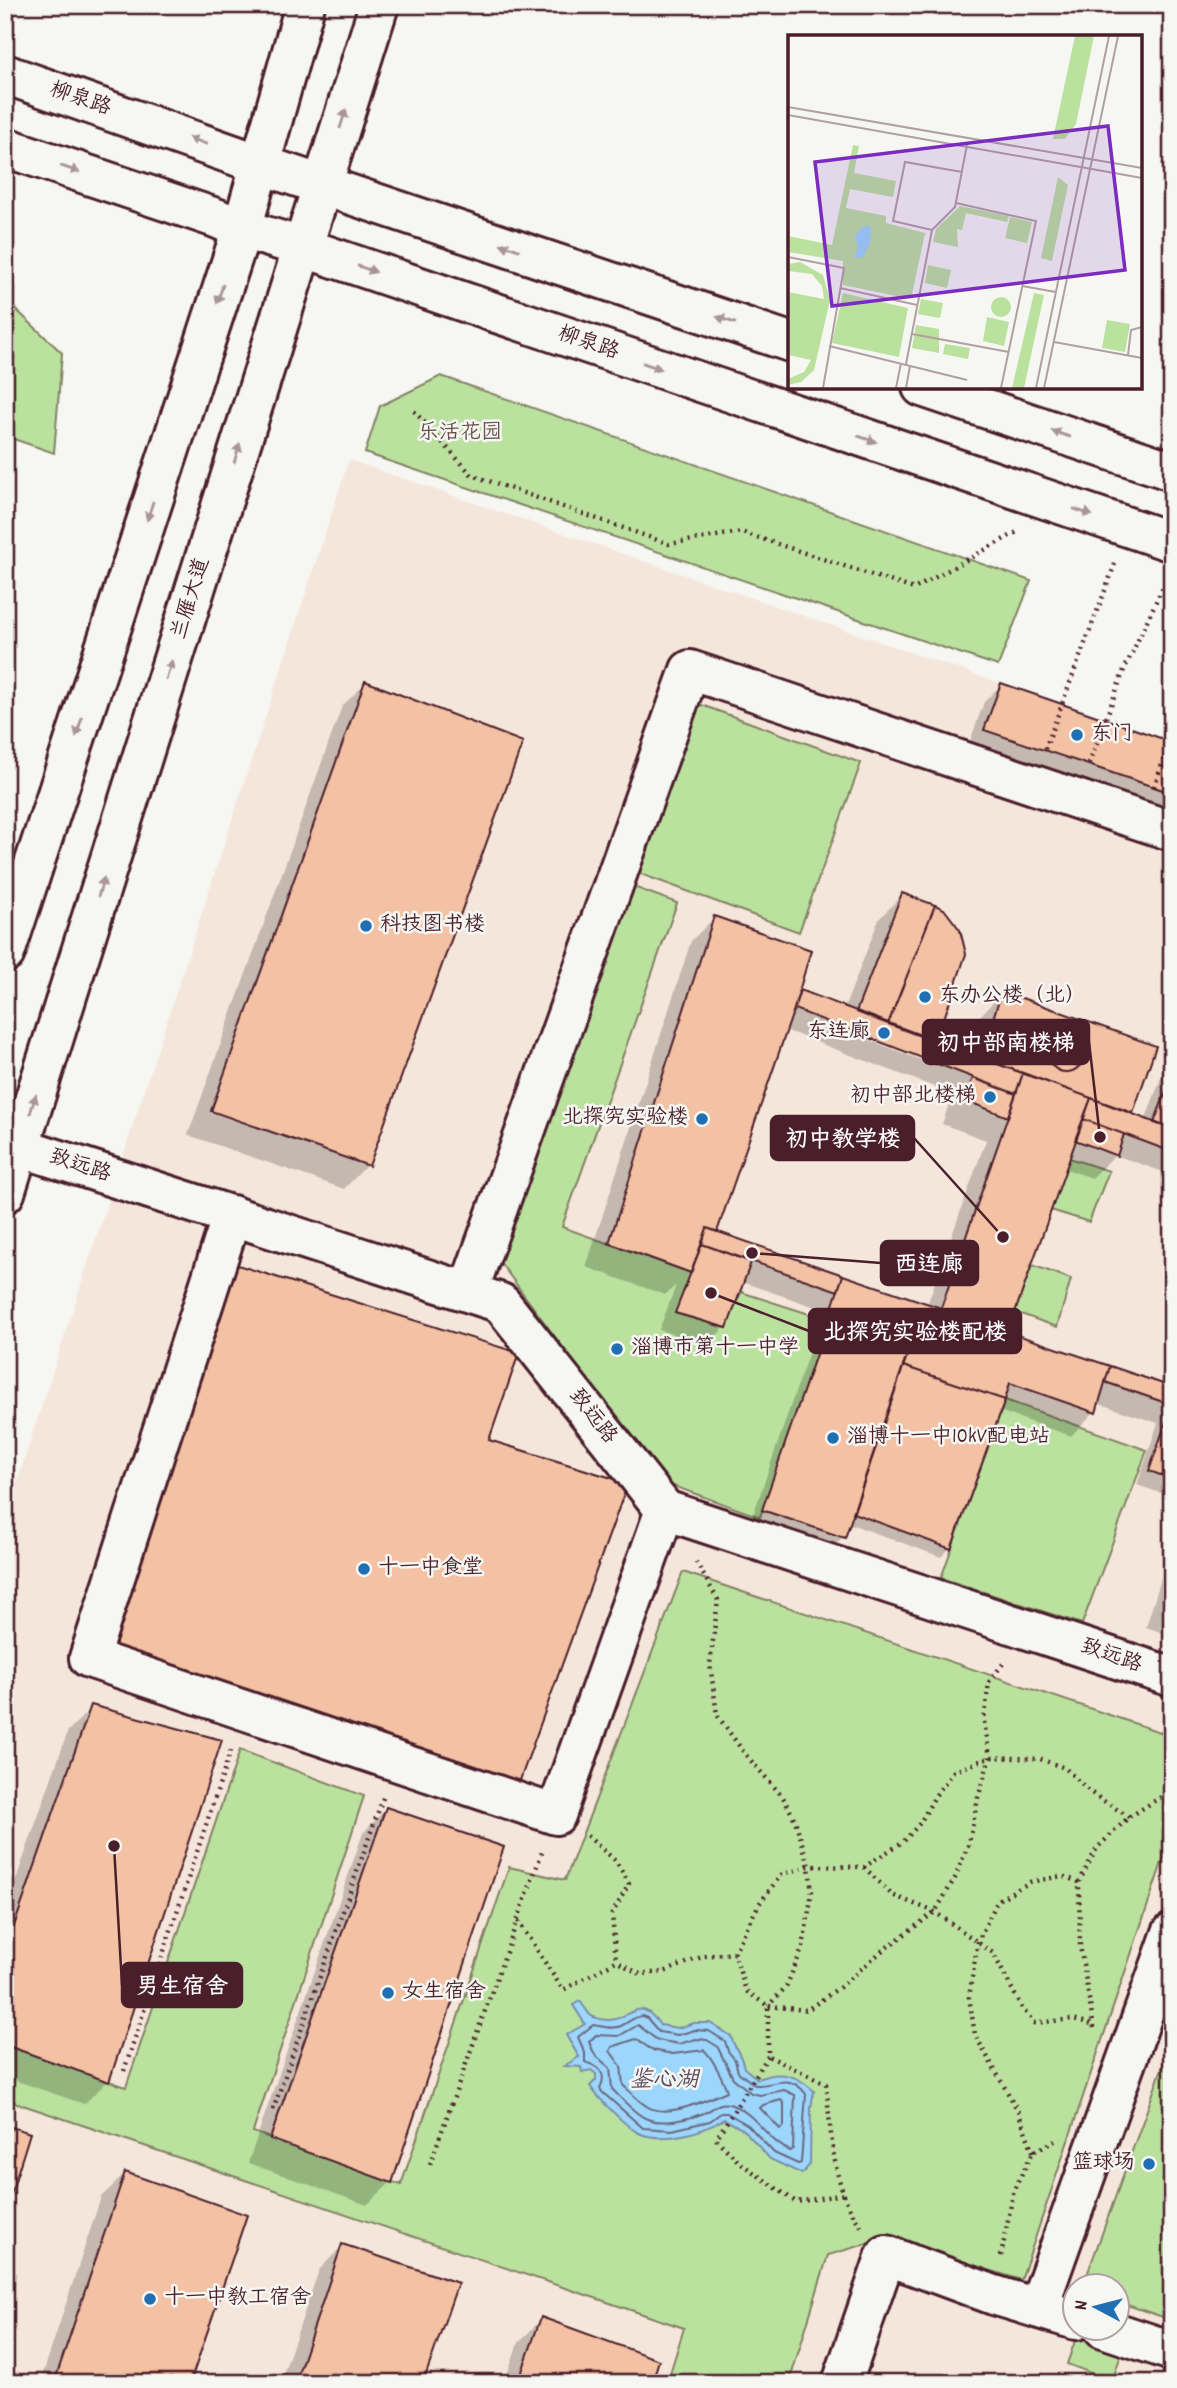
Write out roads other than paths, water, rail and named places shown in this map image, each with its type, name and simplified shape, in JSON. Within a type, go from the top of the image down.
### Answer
[{"type":"main road","points":[[5,953],[242,229],[305,5]]},
{"type":"main road","name":"兰雁大道","points":[[5,1193],[379,5]]},
{"type":"main road","name":"柳泉路","points":[[5,74],[262,164],[788,341]]},
{"type":"main road","name":"柳泉路","points":[[5,147],[1172,542]]},
{"type":"main road","points":[[925,388],[1172,471]]},
{"type":"main road","points":[[468,1292],[690,670],[1157,826]]},
{"type":"main road","name":"致远路","points":[[20,1147],[501,1303],[665,1510],[1172,1677]]},
{"type":"main road","points":[[232,1215],[89,1658],[556,1813],[665,1510]]},
{"type":"main road","points":[[1038,2308],[1172,1933]]},
{"type":"main road","points":[[842,2383],[886,2255],[994,2295],[1062,2316]]},
{"type":"main road","points":[[1132,2338],[1172,2351]]},
{"type":"water","name":"鉴心湖","points":[[580,2001],[590,2015],[601,2019],[611,2020],[645,2010],[660,2025],[678,2028],[694,2023],[710,2023],[731,2036],[744,2068],[758,2079],[781,2075],[795,2078],[808,2086],[814,2091],[811,2107],[810,2164],[802,2174],[770,2159],[744,2130],[724,2119],[695,2132],[673,2137],[651,2136],[636,2131],[614,2113],[590,2086],[596,2080],[596,2074],[591,2070],[582,2072],[581,2067],[564,2066],[579,2057],[566,2035],[585,2024],[573,2005]]},
{"type":"place","name":"东门","points":[[1077,735]]},
{"type":"place","name":"科技图书楼","points":[[366,926]]},
{"type":"place","name":"东办公楼（北）","points":[[925,997]]},
{"type":"place","name":"东连廊","points":[[884,1033]]},
{"type":"place","name":"初中部北楼梯","points":[[990,1097]]},
{"type":"place","name":"北探究实验楼","points":[[702,1119]]},
{"type":"place","name":"初中部南楼梯","points":[[1100,1137]]},
{"type":"place","name":"初中教学楼","points":[[1003,1237]]},
{"type":"place","name":"西连廊","points":[[752,1253]]},
{"type":"place","name":"北探究实验楼配楼","points":[[711,1293]]},
{"type":"place","name":"淄博市第十一中学","points":[[617,1349]]},
{"type":"place","name":"淄博十一中10kV配电站","points":[[833,1438]]},
{"type":"place","name":"十一中食堂","points":[[364,1569]]},
{"type":"place","name":"男生宿舍","points":[[114,1846]]},
{"type":"place","name":"女生宿舍","points":[[388,1993]]},
{"type":"place","name":"篮球场","points":[[1149,2164]]},
{"type":"place","name":"十一中教工宿舍","points":[[150,2299]]},
{"type":"park label","name":"乐活花园","points":[[460,434]]}]
